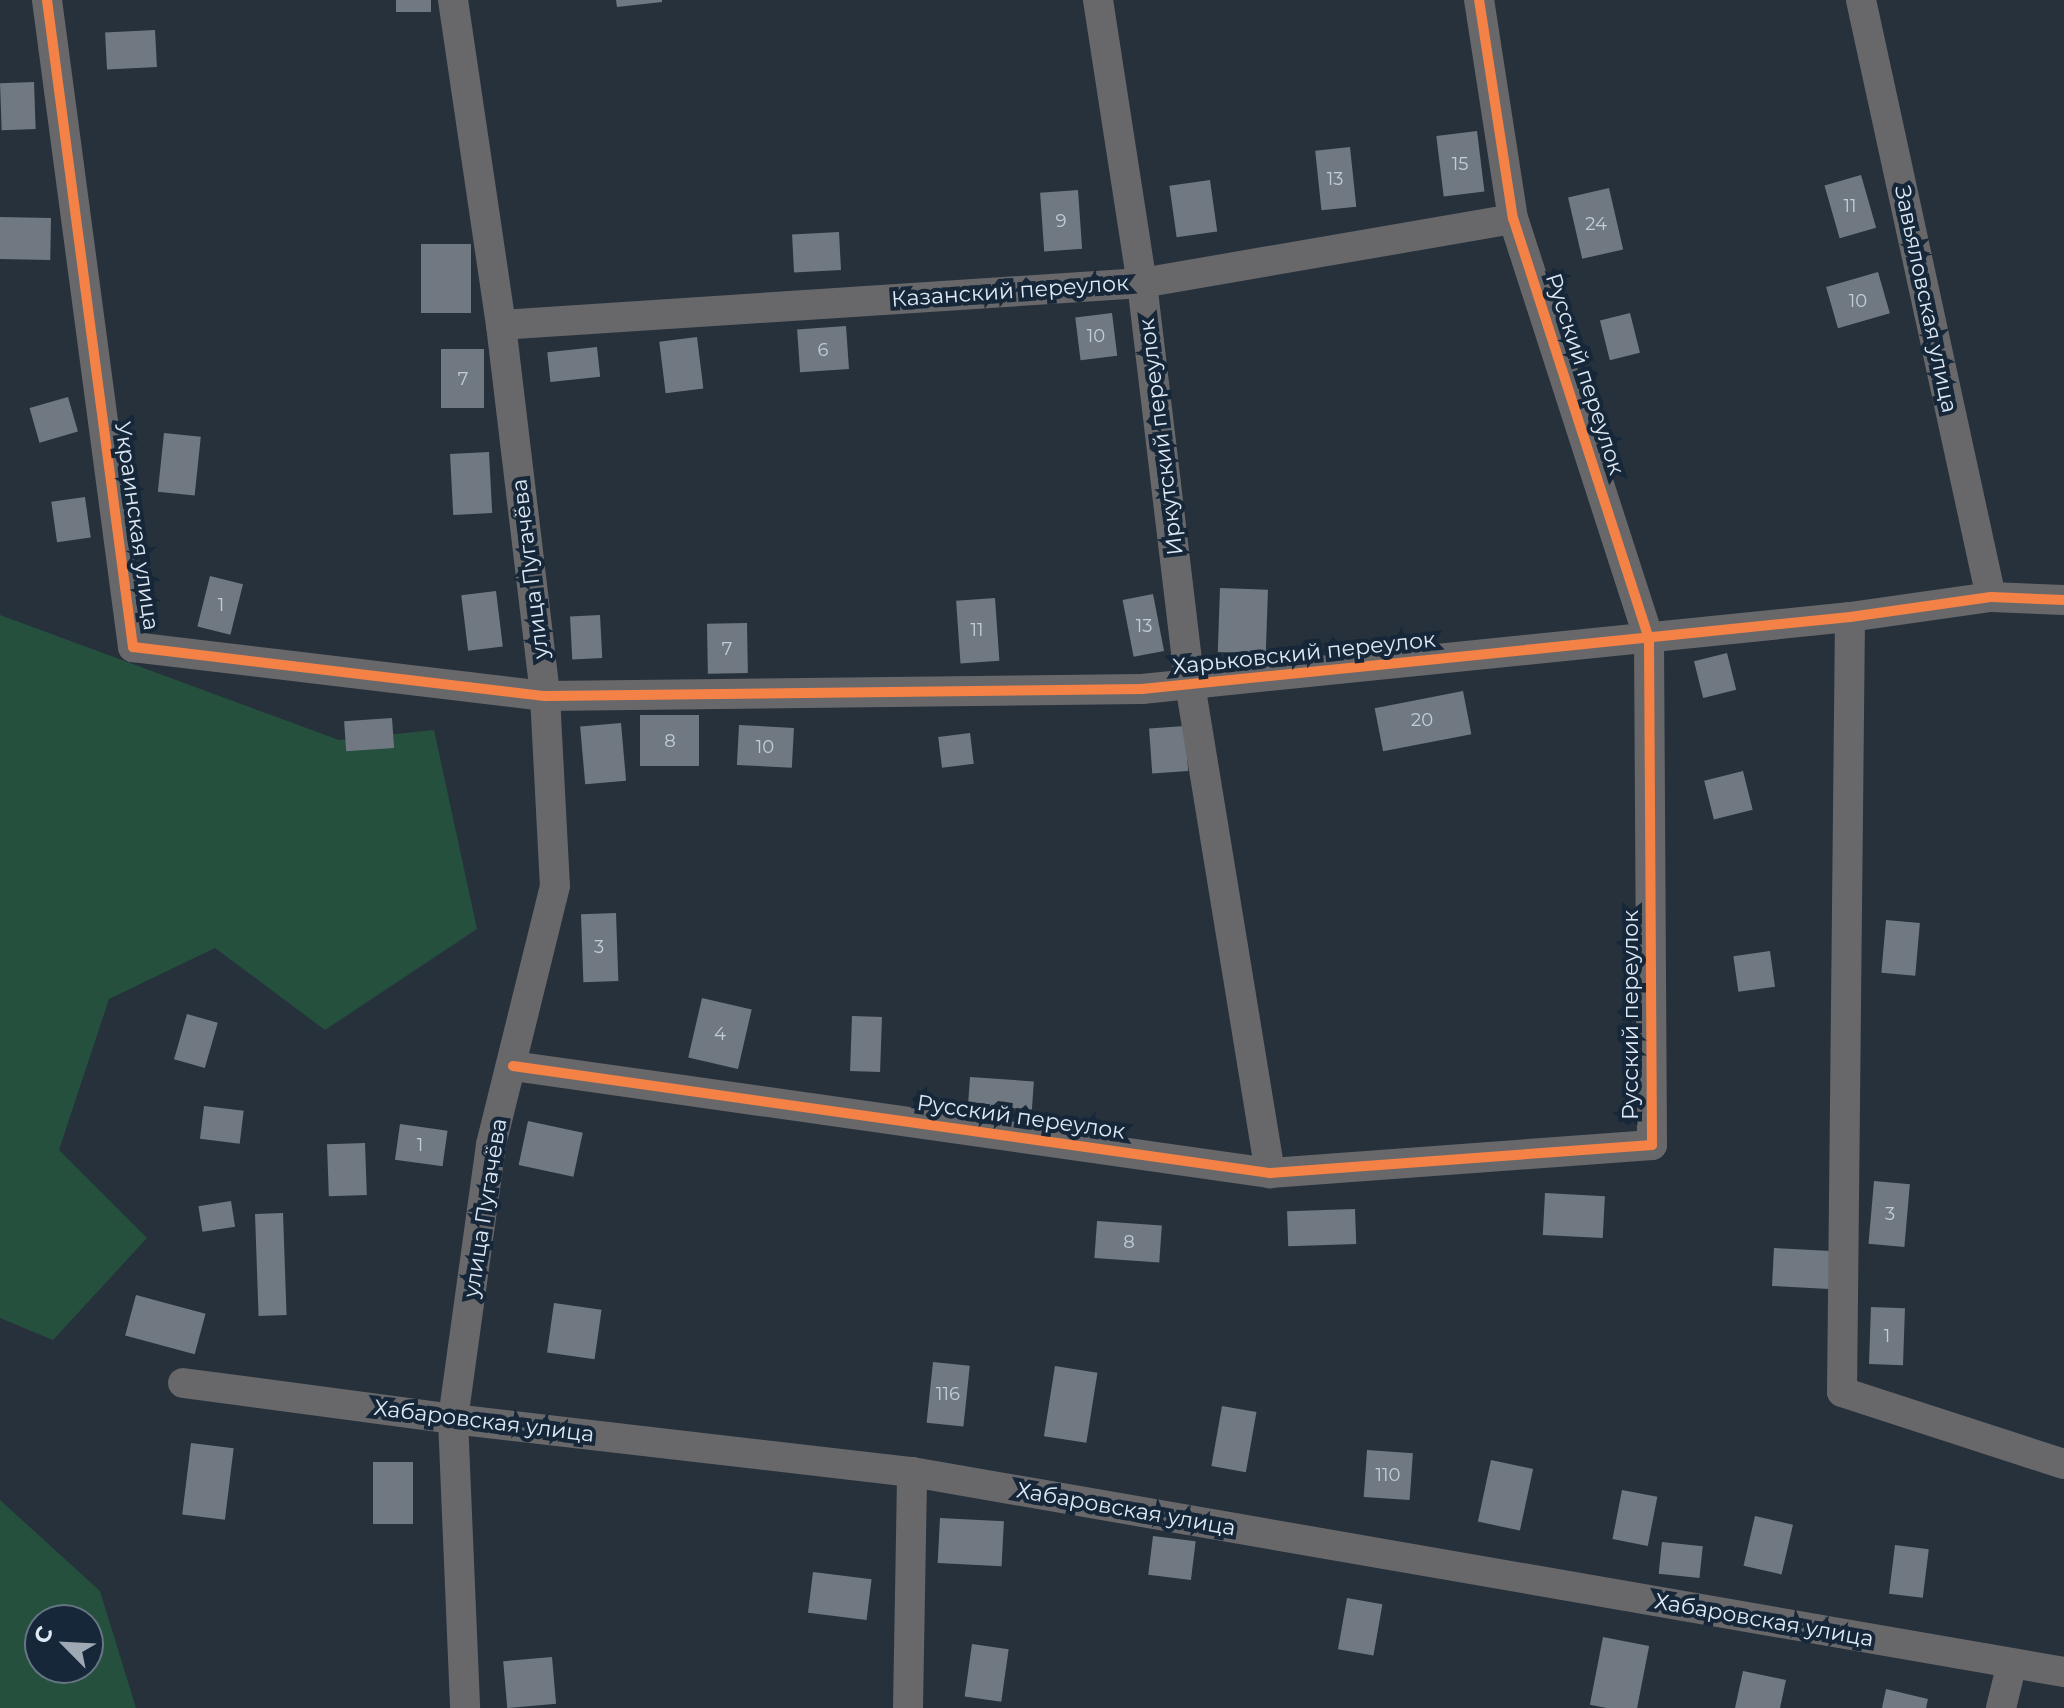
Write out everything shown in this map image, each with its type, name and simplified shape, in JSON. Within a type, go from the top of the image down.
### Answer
[{"type":"street","name":"Украинская улица","points":[[47,0],[133,647],[545,696]]},
{"type":"street","name":"улица Пугачёва","points":[[453,0],[501,325],[545,696],[555,886],[513,1066],[491,1145],[453,1419],[465,1708]]},
{"type":"street","name":"Иркутский переулок","points":[[1098,0],[1142,283],[1190,684],[1270,1173]]},
{"type":"street","name":"Русский переулок","points":[[513,1066],[1270,1173],[1652,1145],[1649,639],[1513,219],[1479,0]]},
{"type":"street","name":"Завьяловская улица","points":[[1869,2],[1991,597]]},
{"type":"street","name":"Казанский переулок","points":[[501,325],[1142,283],[1513,219]]},
{"type":"street","name":"Харьковский переулок","points":[[545,696],[1142,689],[1649,639],[1850,617],[1991,597],[2064,600]]},
{"type":"street","points":[[1850,617],[1842,1392],[2064,1464]]},
{"type":"street","name":"Хабаровская улица","points":[[183,1383],[453,1419],[912,1472],[2064,1672]]},
{"type":"street","points":[[908,1708],[912,1472]]},
{"type":"street","points":[[2001,1708],[2012,1663]]},
{"type":"green space","points":[[0,615],[339,740],[434,730],[477,929],[325,1030],[215,948],[109,999],[59,1150],[147,1238],[53,1340],[0,1318]]},
{"type":"green space","points":[[0,1500],[100,1591],[104,1604],[136,1708],[0,1708]]},
{"type":"building","points":[[396,0],[431,0],[431,12],[396,12]]},
{"type":"building","points":[[616,0],[662,0],[662,2],[617,7]]},
{"type":"building","points":[[155,30],[157,67],[107,70],[105,33]]},
{"type":"building","points":[[34,82],[36,129],[2,130],[0,83]]},
{"type":"building","points":[[1477,131],[1484,192],[1444,197],[1436,136]]},
{"type":"building","points":[[1350,147],[1356,207],[1321,210],[1315,151]]},
{"type":"building","points":[[1861,175],[1876,228],[1840,238],[1824,185]]},
{"type":"building","points":[[1210,180],[1217,231],[1177,237],[1169,186]]},
{"type":"building","points":[[1609,188],[1623,249],[1582,259],[1568,197]]},
{"type":"building","points":[[1078,190],[1082,249],[1044,252],[1040,193]]},
{"type":"building","points":[[0,217],[51,218],[50,260],[0,259]]},
{"type":"building","points":[[839,232],[841,270],[794,272],[792,234]]},
{"type":"building","points":[[421,244],[471,244],[471,313],[421,313]]},
{"type":"building","points":[[1878,272],[1890,313],[1838,328],[1826,287]]},
{"type":"building","points":[[1112,313],[1117,356],[1081,360],[1075,318]]},
{"type":"building","points":[[1630,313],[1640,353],[1610,360],[1600,320]]},
{"type":"building","points":[[846,326],[849,369],[800,372],[797,329]]},
{"type":"building","points":[[697,337],[703,389],[666,393],[659,342]]},
{"type":"building","points":[[597,347],[600,377],[550,382],[547,352]]},
{"type":"building","points":[[441,349],[484,349],[484,408],[441,408]]},
{"type":"building","points":[[68,397],[78,432],[39,443],[30,408]]},
{"type":"building","points":[[164,433],[201,437],[195,496],[158,492]]},
{"type":"building","points":[[489,452],[492,513],[453,515],[450,454]]},
{"type":"building","points":[[85,497],[91,538],[57,542],[51,502]]},
{"type":"building","points":[[210,576],[243,584],[230,635],[197,626]]},
{"type":"building","points":[[1220,588],[1268,590],[1266,654],[1218,652]]},
{"type":"building","points":[[496,591],[503,647],[468,651],[461,595]]},
{"type":"building","points":[[1153,594],[1164,651],[1134,657],[1123,600]]},
{"type":"building","points":[[995,598],[999,661],[960,664],[956,601]]},
{"type":"building","points":[[600,615],[602,658],[572,660],[570,617]]},
{"type":"building","points":[[747,623],[748,673],[708,674],[707,624]]},
{"type":"building","points":[[1727,653],[1736,690],[1703,698],[1694,661]]},
{"type":"building","points":[[1463,691],[1471,734],[1383,751],[1375,708]]},
{"type":"building","points":[[640,715],[699,715],[699,766],[640,766]]},
{"type":"building","points":[[392,718],[394,748],[346,751],[344,721]]},
{"type":"building","points":[[621,723],[626,781],[585,784],[580,727]]},
{"type":"building","points":[[739,725],[794,728],[792,768],[737,765]]},
{"type":"building","points":[[1185,726],[1188,771],[1152,773],[1149,729]]},
{"type":"building","points":[[970,733],[974,764],[942,768],[938,737]]},
{"type":"building","points":[[1743,771],[1753,810],[1714,819],[1704,781]]},
{"type":"building","points":[[616,913],[618,981],[583,982],[581,914]]},
{"type":"building","points":[[1886,920],[1920,923],[1915,976],[1881,973]]},
{"type":"building","points":[[1770,951],[1775,987],[1738,992],[1733,956]]},
{"type":"building","points":[[702,998],[752,1009],[738,1069],[688,1057]]},
{"type":"building","points":[[187,1014],[218,1023],[205,1068],[174,1059]]},
{"type":"building","points":[[852,1016],[882,1017],[880,1072],[850,1071]]},
{"type":"building","points":[[970,1077],[1034,1081],[1032,1109],[968,1105]]},
{"type":"building","points":[[204,1106],[244,1111],[240,1144],[200,1139]]},
{"type":"building","points":[[528,1121],[583,1133],[573,1177],[519,1165]]},
{"type":"building","points":[[400,1124],[448,1131],[443,1166],[395,1160]]},
{"type":"building","points":[[365,1143],[367,1195],[329,1196],[327,1144]]},
{"type":"building","points":[[1874,1181],[1910,1184],[1904,1247],[1869,1244]]},
{"type":"building","points":[[1545,1193],[1605,1196],[1603,1238],[1543,1235]]},
{"type":"building","points":[[231,1201],[235,1227],[202,1232],[198,1206]]},
{"type":"building","points":[[1355,1209],[1356,1244],[1288,1246],[1287,1211]]},
{"type":"building","points":[[283,1213],[287,1315],[259,1316],[255,1214]]},
{"type":"building","points":[[1097,1221],[1162,1226],[1159,1262],[1094,1258]]},
{"type":"building","points":[[1774,1248],[1831,1251],[1829,1289],[1772,1286]]},
{"type":"building","points":[[136,1295],[206,1314],[195,1354],[125,1336]]},
{"type":"building","points":[[554,1303],[602,1310],[595,1359],[547,1353]]},
{"type":"building","points":[[1871,1307],[1905,1308],[1903,1365],[1869,1364]]},
{"type":"building","points":[[933,1362],[970,1366],[963,1427],[927,1423]]},
{"type":"building","points":[[1055,1366],[1097,1373],[1086,1443],[1044,1436]]},
{"type":"building","points":[[1222,1406],[1256,1412],[1246,1472],[1211,1466]]},
{"type":"building","points":[[191,1443],[234,1448],[225,1520],[182,1514]]},
{"type":"building","points":[[1367,1450],[1413,1453],[1410,1500],[1364,1497]]},
{"type":"building","points":[[1491,1460],[1533,1469],[1520,1531],[1478,1522]]},
{"type":"building","points":[[373,1462],[413,1462],[413,1524],[373,1524]]},
{"type":"building","points":[[1622,1490],[1657,1497],[1648,1546],[1612,1539]]},
{"type":"building","points":[[1755,1516],[1793,1525],[1782,1574],[1744,1566]]},
{"type":"building","points":[[940,1518],[1004,1521],[1002,1566],[938,1563]]},
{"type":"building","points":[[1153,1536],[1196,1541],[1191,1580],[1148,1575]]},
{"type":"building","points":[[1662,1542],[1703,1546],[1699,1578],[1659,1574]]},
{"type":"building","points":[[1895,1545],[1929,1549],[1923,1598],[1889,1594]]},
{"type":"building","points":[[813,1572],[872,1579],[867,1620],[808,1613]]},
{"type":"building","points":[[1347,1598],[1382,1604],[1373,1655],[1338,1649]]},
{"type":"building","points":[[1603,1637],[1649,1646],[1637,1708],[1590,1705]]},
{"type":"building","points":[[972,1644],[1009,1649],[1001,1702],[965,1696]]},
{"type":"building","points":[[552,1657],[556,1704],[507,1708],[503,1661]]},
{"type":"building","points":[[1743,1671],[1786,1680],[1780,1708],[1735,1708]]},
{"type":"building","points":[[1886,1689],[1928,1699],[1926,1708],[1882,1708]]},
{"type":"cycle path","points":[[47,0],[133,647],[545,696],[1142,689],[1850,617],[1991,597],[2064,600]]},
{"type":"cycle path","points":[[513,1066],[1270,1173],[1652,1145],[1649,639],[1513,219],[1479,0]]}]
